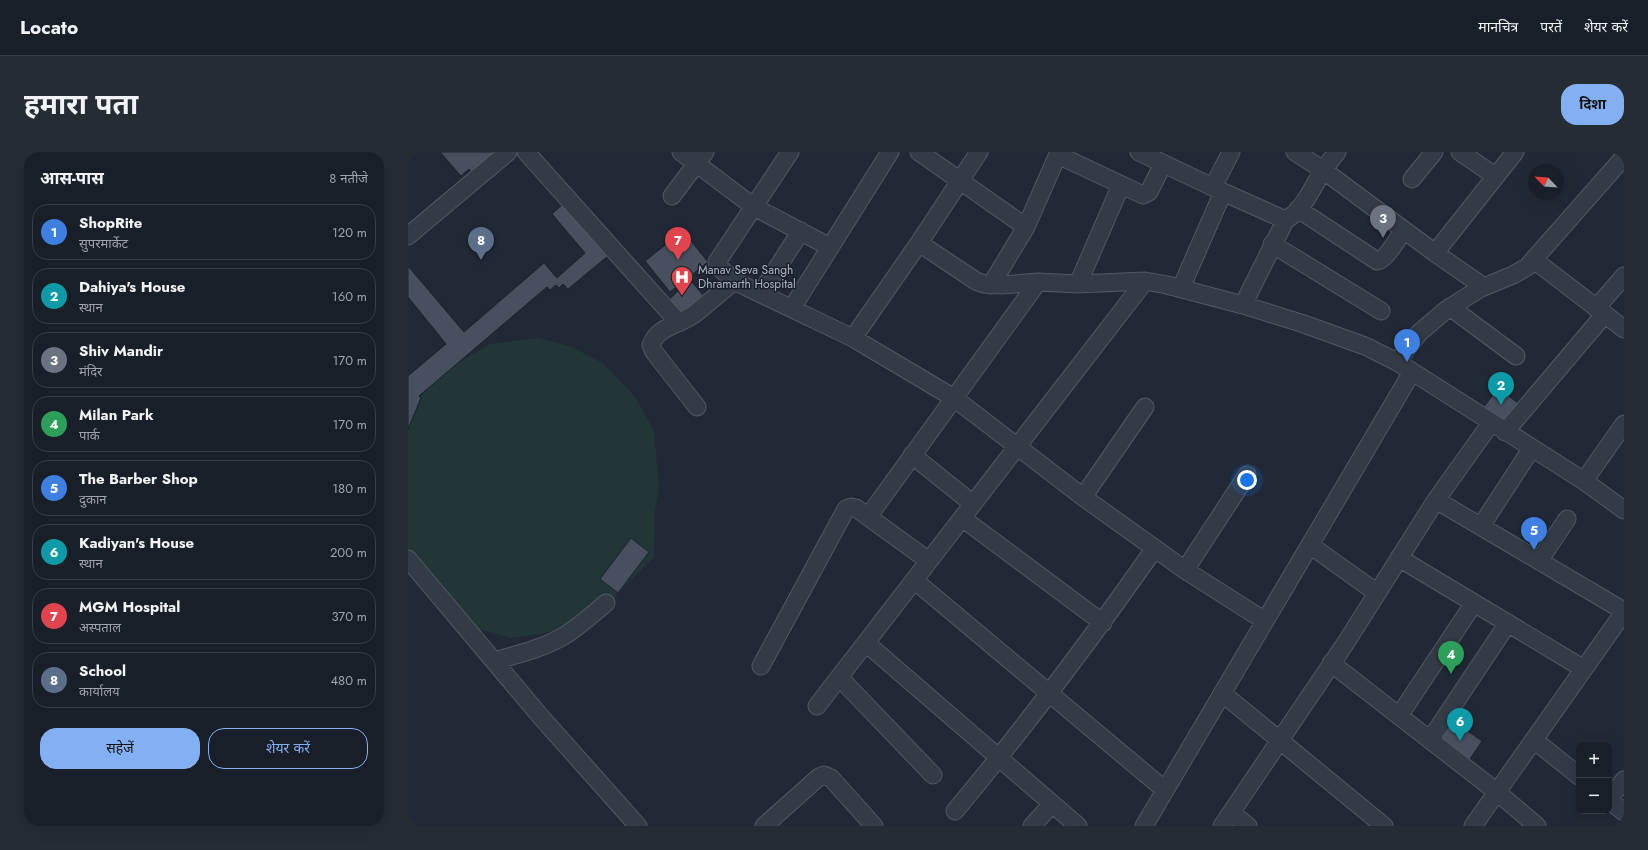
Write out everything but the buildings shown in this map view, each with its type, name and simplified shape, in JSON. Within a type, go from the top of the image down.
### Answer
[{"type":"street","points":[[408,236],[508,152]]},
{"type":"street","points":[[526,152],[679,323]]},
{"type":"street","points":[[681,152],[701,158],[754,207],[830,247]]},
{"type":"street","points":[[790,152],[717,262],[719,267],[734,281],[853,338],[954,398],[1083,497],[1185,570],[1265,621]]},
{"type":"street","points":[[792,308],[890,152]]},
{"type":"street","points":[[919,152],[1026,227]]},
{"type":"street","points":[[853,338],[919,244],[979,152]]},
{"type":"street","points":[[1139,152],[1284,220]]},
{"type":"street","points":[[1181,288],[1231,152]]},
{"type":"street","points":[[1295,152],[1323,170],[1435,253],[1484,287]]},
{"type":"street","points":[[1243,305],[1272,244],[1283,225],[1284,220],[1292,216],[1309,196],[1323,170],[1337,152]]},
{"type":"street","points":[[1412,180],[1434,152]]},
{"type":"street","points":[[1460,152],[1495,176]]},
{"type":"street","points":[[1435,253],[1515,152]]},
{"type":"street","points":[[991,285],[1026,227],[1059,153],[1120,185],[1139,194],[1146,195],[1163,164]]},
{"type":"street","points":[[1397,362],[1419,333],[1450,307],[1484,287],[1513,275],[1534,260],[1624,157]]},
{"type":"street","points":[[672,196],[701,158]]},
{"type":"street","points":[[1078,284],[1120,185]]},
{"type":"street","points":[[1298,209],[1377,261],[1385,257],[1404,230]]},
{"type":"street","points":[[761,293],[801,232]]},
{"type":"street","points":[[919,244],[976,281],[991,285],[1038,282],[1078,284],[1145,282],[1181,288],[1243,305],[1365,346],[1397,362],[1584,481],[1624,510]]},
{"type":"street","points":[[1272,244],[1382,311]]},
{"type":"street","points":[[1534,260],[1624,329]]},
{"type":"street","points":[[1248,826],[1227,820],[1332,663],[1436,500],[1498,427],[1600,312],[1624,276]]},
{"type":"street","points":[[698,407],[652,348],[651,344],[655,336],[666,327],[679,323],[694,314],[734,281]]},
{"type":"street","points":[[868,517],[1038,282]]},
{"type":"street","points":[[817,706],[1145,282]]},
{"type":"street","points":[[1450,307],[1516,356]]},
{"type":"street","points":[[1144,826],[1412,372]]},
{"type":"street","points":[[1083,497],[1145,407]]},
{"type":"street","points":[[1584,481],[1621,434]]},
{"type":"street","points":[[1481,526],[1532,448]]},
{"type":"street","points":[[912,455],[973,504]]},
{"type":"street","points":[[1185,570],[1247,475]]},
{"type":"street","points":[[1436,500],[1539,561],[1623,616],[1473,826]]},
{"type":"street","points":[[761,666],[846,509],[852,507],[856,508],[929,561]]},
{"type":"street","points":[[962,518],[1103,623]]},
{"type":"street","points":[[1539,561],[1568,519]]},
{"type":"street","points":[[1310,545],[1377,593]]},
{"type":"street","points":[[955,811],[999,759],[1103,623],[1155,548]]},
{"type":"street","points":[[1399,558],[1584,669]]},
{"type":"street","points":[[408,560],[542,717],[638,826]]},
{"type":"street","points":[[914,580],[1165,790]]},
{"type":"street","points":[[494,661],[535,650],[551,642],[581,624],[606,602]]},
{"type":"street","points":[[1399,716],[1474,603]]},
{"type":"street","points":[[1430,740],[1508,623]]},
{"type":"street","points":[[866,643],[1078,826]]},
{"type":"street","points":[[1332,663],[1497,792],[1537,826]]},
{"type":"street","points":[[839,677],[933,775]]},
{"type":"street","points":[[1222,693],[1384,826]]},
{"type":"street","points":[[1534,740],[1576,774]]},
{"type":"street","points":[[764,826],[819,777],[824,775],[832,778],[874,826]]},
{"type":"street","points":[[1612,795],[1624,780]]},
{"type":"street","points":[[1612,802],[1624,812]]},
{"type":"street","points":[[1032,826],[1052,804]]},
{"type":"shaded area","points":[[538,338],[570,346],[604,364],[636,398],[654,431],[659,488],[655,511],[654,557],[618,593],[612,605],[568,627],[540,634],[511,638],[475,628],[408,549],[408,423],[418,399],[444,371],[490,344]]},
{"type":"place","name":"Shiv Mandir","points":[[1383,238]]},
{"type":"place","name":"School","points":[[481,260]]},
{"type":"place","name":"MGM Hospital","points":[[678,260]]},
{"type":"place","name":"Manav Seva Sangh Dhramarth Hospital","points":[[682,296]]},
{"type":"place","name":"ShopRite","points":[[1407,362]]},
{"type":"place","name":"Dahiya's House","points":[[1501,405]]},
{"type":"place","name":"The Barber Shop","points":[[1534,550]]},
{"type":"place","name":"Milan Park","points":[[1451,674]]},
{"type":"place","name":"Kadiyan's House","points":[[1460,741]]}]
